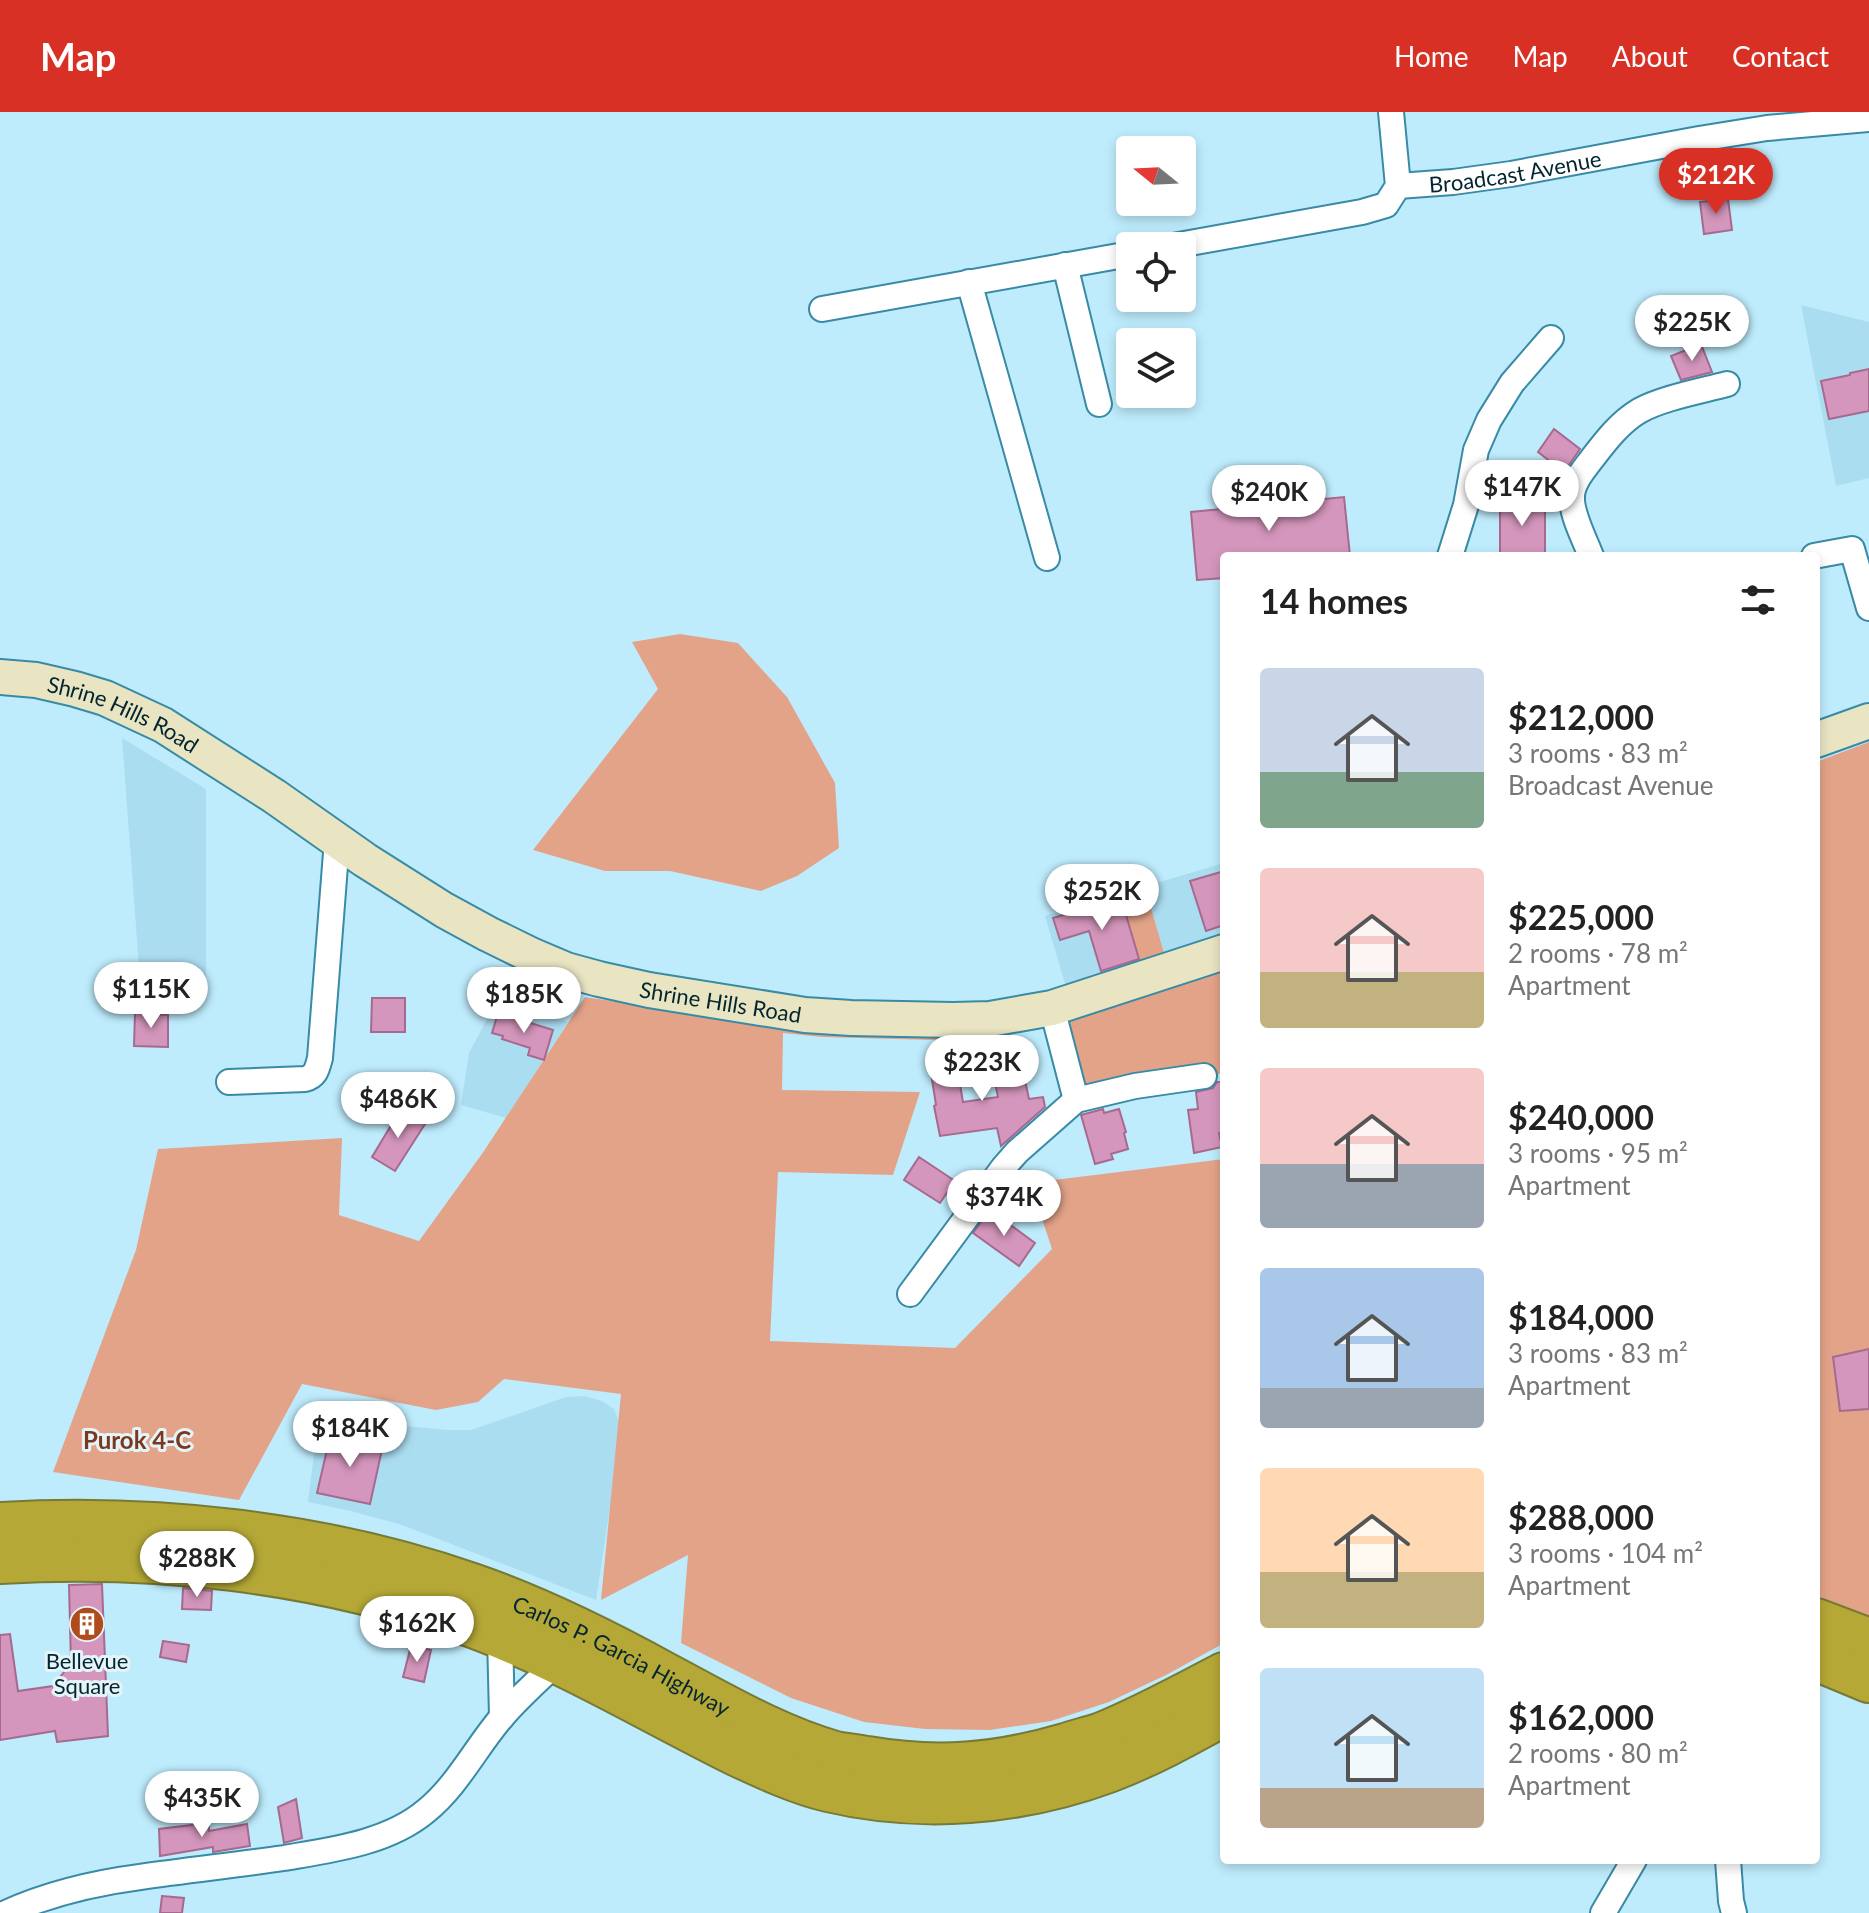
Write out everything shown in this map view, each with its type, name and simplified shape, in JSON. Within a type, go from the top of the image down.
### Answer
[{"type":"highway","name":"Carlos P. Garcia Highway","points":[[0,1525],[136,1524],[230,1531],[413,1567],[472,1586],[507,1619],[565,1644],[740,1755],[827,1789],[911,1801],[951,1802],[1001,1797],[1107,1770],[1220,1715]]},
{"type":"highway","name":"Carlos P. Garcia Highway","points":[[0,1561],[126,1558],[224,1567],[349,1589],[459,1620],[507,1619]]},
{"type":"highway","points":[[1820,1623],[1869,1641]]},
{"type":"highway","name":"Carlos P. Garcia Highway","points":[[565,1644],[603,1642],[755,1722],[836,1754],[916,1765],[953,1766],[999,1761],[1100,1736],[1163,1708],[1220,1677]]},
{"type":"highway","points":[[1820,1660],[1869,1680]]},
{"type":"street","points":[[1196,242],[1386,205],[1398,186],[1391,112]]},
{"type":"street","name":"Broadcast Avenue","points":[[1398,186],[1511,174],[1767,128],[1869,119]]},
{"type":"street","points":[[822,309],[1116,256]]},
{"type":"street","points":[[1065,265],[1099,404]]},
{"type":"street","points":[[969,282],[1047,558]]},
{"type":"street","points":[[1451,552],[1466,505],[1476,450],[1489,420],[1512,383],[1551,338]]},
{"type":"street","points":[[1590,552],[1571,497],[1580,475],[1607,439],[1639,411],[1727,384]]},
{"type":"street","points":[[1820,555],[1852,549],[1869,608]]},
{"type":"street","name":"Shrine Hills Road","points":[[0,677],[36,680],[75,689],[136,711],[193,743],[444,910],[566,970],[599,979],[805,1015],[990,1019],[1052,1008],[1220,953]]},
{"type":"street","points":[[1820,739],[1869,721]]},
{"type":"street","points":[[229,1082],[305,1079],[312,1077],[317,1070],[337,840]]},
{"type":"street","points":[[1052,1008],[1076,1100]]},
{"type":"street","points":[[910,1294],[1003,1168],[1076,1100],[1135,1086],[1204,1076]]},
{"type":"street","points":[[502,1717],[507,1619]]},
{"type":"street","points":[[6,1913],[92,1885],[308,1854],[349,1846],[404,1825],[427,1811],[453,1782],[502,1717],[565,1644]]},
{"type":"street","points":[[1603,1913],[1632,1864]]},
{"type":"street","points":[[1728,1864],[1734,1913]]},
{"type":"shaded area","points":[[1801,305],[1869,322],[1869,478],[1836,486]]},
{"type":"shaded area","points":[[680,634],[738,643],[787,697],[835,783],[839,848],[797,876],[761,891],[670,871],[605,871],[533,850],[658,689],[632,642]]},
{"type":"shaded area","points":[[122,738],[206,789],[206,990],[140,981]]},
{"type":"shaded area","points":[[1869,742],[1869,1649],[1820,1630],[1820,760]]},
{"type":"shaded area","points":[[1220,864],[1220,940],[1068,994],[1045,916]]},
{"type":"shaded area","points":[[1146,891],[1166,960],[1142,968],[1121,898]]},
{"type":"shaded area","points":[[1220,965],[1220,1074],[1076,1100],[1055,1023],[992,1036],[933,1040],[783,1033],[782,1090],[920,1092],[893,1175],[778,1172],[770,1341],[955,1348],[1052,1249],[1030,1183],[1220,1159],[1220,1645],[1168,1674],[1109,1702],[1051,1721],[990,1730],[925,1729],[864,1722],[791,1698],[681,1643],[688,1555],[601,1600],[621,1394],[504,1379],[478,1402],[436,1410],[302,1384],[239,1500],[53,1472],[136,1250],[158,1149],[342,1138],[339,1215],[419,1241],[484,1151],[585,997],[804,1030],[931,1035]]},
{"type":"shaded area","points":[[498,998],[568,1022],[506,1118],[461,1105],[469,1053]]},
{"type":"shaded area","points":[[584,1396],[602,1401],[614,1409],[622,1429],[596,1600],[402,1525],[308,1502],[318,1422],[346,1420],[471,1430],[566,1397]]},
{"type":"building","points":[[1728,199],[1732,230],[1704,234],[1700,202]]},
{"type":"building","points":[[1701,344],[1712,372],[1681,380],[1671,356]]},
{"type":"building","points":[[1869,369],[1869,411],[1829,419],[1821,381]]},
{"type":"building","points":[[1554,429],[1580,449],[1564,472],[1538,452]]},
{"type":"building","points":[[1344,497],[1350,552],[1220,552],[1220,578],[1197,580],[1191,512]]},
{"type":"building","points":[[1500,501],[1545,501],[1545,552],[1500,552]]},
{"type":"building","points":[[1220,872],[1220,926],[1206,931],[1190,881]]},
{"type":"building","points":[[1121,898],[1139,959],[1101,971],[1089,931],[1060,940],[1053,918]]},
{"type":"building","points":[[122,973],[137,978],[126,1008],[111,1003]]},
{"type":"building","points":[[372,998],[405,998],[405,1032],[371,1032]]},
{"type":"building","points":[[135,1013],[168,1015],[168,1047],[134,1046]]},
{"type":"building","points":[[498,1013],[553,1030],[544,1060],[528,1055],[530,1048],[492,1033]]},
{"type":"building","points":[[955,1056],[963,1102],[998,1097],[993,1073],[1022,1066],[1029,1099],[1043,1097],[1045,1107],[1001,1146],[997,1128],[940,1136],[929,1060]]},
{"type":"building","points":[[1220,1082],[1220,1147],[1194,1153],[1188,1110],[1198,1109],[1196,1092],[1213,1088]]},
{"type":"building","points":[[401,1109],[425,1124],[395,1171],[372,1157]]},
{"type":"building","points":[[1103,1109],[1104,1113],[1119,1109],[1128,1149],[1111,1154],[1113,1159],[1095,1164],[1081,1115]]},
{"type":"building","points":[[919,1157],[955,1181],[940,1203],[904,1180]]},
{"type":"building","points":[[990,1210],[1035,1243],[1019,1266],[973,1233]]},
{"type":"building","points":[[1869,1349],[1869,1409],[1840,1411],[1833,1357]]},
{"type":"building","points":[[340,1435],[383,1445],[370,1504],[317,1493],[329,1441],[338,1443]]},
{"type":"building","name":"Bellevue Square","points":[[102,1584],[108,1736],[57,1742],[55,1731],[0,1740],[0,1635],[10,1634],[18,1691],[53,1686],[71,1663],[69,1585]]},
{"type":"building","points":[[183,1588],[212,1591],[211,1610],[182,1609]]},
{"type":"building","points":[[163,1641],[189,1645],[186,1662],[160,1657]]},
{"type":"building","points":[[411,1646],[431,1650],[424,1682],[403,1677]]},
{"type":"building","points":[[296,1799],[302,1838],[284,1843],[278,1807]]},
{"type":"building","points":[[209,1823],[209,1831],[247,1824],[250,1846],[213,1852],[213,1847],[160,1856],[159,1829]]},
{"type":"building","points":[[162,1896],[184,1898],[182,1913],[160,1913]]},
{"type":"place","name":"Bellevue Square","points":[[87,1624]]},
{"type":"district","name":"Purok 4-C","points":[[137,1439]]}]
